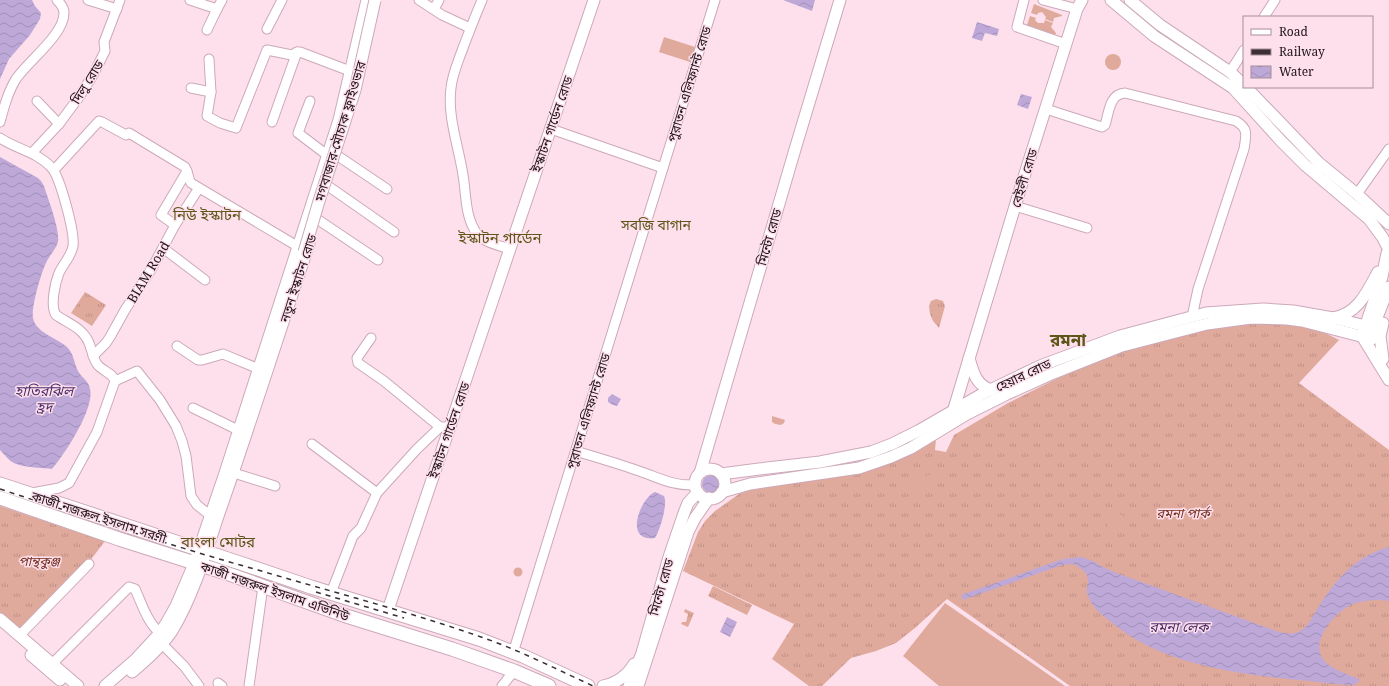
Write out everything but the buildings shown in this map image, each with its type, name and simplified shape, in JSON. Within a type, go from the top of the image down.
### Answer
[{"type":"highway","name":"কাজী নজরুল ইসলাম সরণী","points":[[0,484],[204,547]]},
{"type":"highway","name":"কাজী নজরুল ইসলাম এভিনিউ","points":[[0,498],[198,565],[226,573],[343,615],[452,649],[514,671],[549,686]]},
{"type":"highway","name":"কাজী নজরুল ইসলাম এভিনিউ","points":[[204,547],[240,563],[331,593],[472,636],[513,652],[588,686]]},
{"type":"main road","name":"নতুন ইস্কাটন রোড","points":[[337,142],[339,120],[367,0]]},
{"type":"main road","points":[[339,120],[348,94],[371,0]]},
{"type":"main road","name":"মগবাজার-মৌচাক ফ্লাইওভার","points":[[301,253],[355,90],[375,0]]},
{"type":"main road","name":"নতুন ইস্কাটন রোড","points":[[204,547],[211,516],[238,430],[253,399],[337,142],[362,74],[380,0]]},
{"type":"main road","name":"ইস্কাটন গার্ডেন রোড","points":[[388,610],[445,427],[510,249],[594,0]]},
{"type":"main road","name":"মিন্টো রোড","points":[[700,474],[840,0]]},
{"type":"main road","points":[[1111,0],[1154,36],[1233,88],[1305,165],[1369,218],[1383,238],[1387,252],[1368,332],[1386,370]]},
{"type":"main road","points":[[1130,0],[1160,25],[1230,72],[1243,84]]},
{"type":"main road","name":"বেইলী রোড","points":[[953,412],[1015,206],[1066,44],[1080,5]]},
{"type":"main road","points":[[1247,88],[1319,163],[1357,194],[1389,224]]},
{"type":"main road","name":"নতুন ইস্কাটন রোড","points":[[204,547],[222,510],[234,473],[259,369],[291,270],[317,219],[328,186],[333,155]]},
{"type":"main road","points":[[1376,211],[1389,220]]},
{"type":"main road","points":[[1333,318],[1349,313],[1361,302],[1387,252]]},
{"type":"main road","points":[[1368,332],[1389,287]]},
{"type":"main road","points":[[1386,370],[1380,336],[1383,320],[1389,303]]},
{"type":"main road","name":"হেয়ার রোড","points":[[722,474],[820,462],[871,452],[892,444],[991,390],[1040,366],[1120,336],[1154,332],[1206,313],[1263,309],[1293,311],[1333,318],[1368,332]]},
{"type":"main road","points":[[722,492],[725,483],[722,474],[715,470],[711,469],[703,471],[696,479],[697,488],[705,498],[709,498],[716,497],[722,492],[750,484],[859,468],[911,448],[967,414],[1031,382],[1154,332],[1251,318],[1287,318],[1338,330],[1368,332]]},
{"type":"main road","points":[[1338,330],[1356,341],[1386,370]]},
{"type":"main road","points":[[969,358],[974,375],[979,384],[991,390]]},
{"type":"main road","points":[[704,457],[711,469]]},
{"type":"main road","name":"মিন্টো রোড","points":[[638,686],[669,558],[688,503],[697,488]]},
{"type":"main road","name":"মিন্টো রোড","points":[[629,686],[645,654],[688,532],[695,518],[709,498]]},
{"type":"main road","points":[[222,510],[214,542],[214,548],[217,553],[233,558],[240,563]]},
{"type":"main road","points":[[105,686],[161,638],[176,623],[204,547]]},
{"type":"main road","points":[[0,619],[78,686]]},
{"type":"main road","points":[[0,629],[67,686]]},
{"type":"main road","points":[[116,686],[148,658],[161,638]]},
{"type":"main road","points":[[603,686],[622,678],[645,654],[650,660],[642,686]]},
{"type":"street","points":[[0,122],[10,90],[17,77],[49,42],[61,23],[64,12],[62,6],[57,0]]},
{"type":"street","points":[[88,0],[119,4]]},
{"type":"street","points":[[190,0],[217,9]]},
{"type":"street","points":[[207,30],[222,0]]},
{"type":"street","points":[[266,29],[282,0]]},
{"type":"street","points":[[419,0],[442,15],[470,28]]},
{"type":"street","points":[[434,9],[439,0]]},
{"type":"street","points":[[482,0],[470,28],[452,84],[450,105],[464,176],[468,210],[473,229],[483,239],[510,249]]},
{"type":"street","name":"পুরাতন এলিফ্যান্ট রোড","points":[[513,652],[715,0]]},
{"type":"street","points":[[1024,0],[1017,27],[1066,44]]},
{"type":"street","points":[[1043,0],[1080,5]]},
{"type":"street","points":[[1265,16],[1275,0]]},
{"type":"street","name":"দিলু রোড","points":[[32,153],[59,124],[87,86],[105,52],[104,42],[119,4]]},
{"type":"street","points":[[209,60],[211,92],[207,116],[220,124],[236,128],[265,51],[267,50],[292,55],[298,52],[350,71]]},
{"type":"street","points":[[272,122],[298,52]]},
{"type":"street","points":[[1230,72],[1243,52]]},
{"type":"street","points":[[191,88],[211,92]]},
{"type":"street","points":[[1046,109],[1102,127],[1105,124],[1113,98],[1117,94],[1124,93],[1236,121],[1242,125],[1246,132],[1244,149],[1198,289],[1192,317]]},
{"type":"street","points":[[37,101],[59,124]]},
{"type":"street","points":[[310,101],[298,133],[387,189]]},
{"type":"street","points":[[54,170],[99,121],[102,122],[126,135],[129,133],[184,167],[191,183],[301,253]]},
{"type":"street","points":[[551,129],[663,168]]},
{"type":"street","points":[[0,138],[32,153],[46,162],[54,170],[62,191],[73,244],[68,257],[58,274],[53,308],[56,315],[83,333],[97,364],[112,376],[115,382]]},
{"type":"street","points":[[1357,194],[1389,149]]},
{"type":"street","points":[[176,225],[161,215],[187,171]]},
{"type":"street","points":[[328,186],[394,232]]},
{"type":"street","name":"BIAM Road","points":[[92,352],[102,347],[110,337],[199,188]]},
{"type":"street","points":[[1015,206],[1087,228]]},
{"type":"street","points":[[317,219],[378,260]]},
{"type":"street","points":[[163,248],[205,280]]},
{"type":"street","points":[[331,593],[353,536],[361,528],[377,493],[417,449],[445,427],[358,363],[357,358],[371,338]]},
{"type":"street","points":[[177,346],[198,360],[223,354],[259,369]]},
{"type":"street","points":[[29,494],[59,488],[69,484],[97,432],[115,382],[137,371],[160,400],[176,426],[186,456],[191,496],[197,505],[211,516]]},
{"type":"street","points":[[193,408],[238,430]]},
{"type":"street","points":[[312,444],[377,493]]},
{"type":"street","points":[[576,451],[635,470],[654,478],[683,486],[697,488]]},
{"type":"street","points":[[234,473],[275,486]]},
{"type":"street","points":[[683,486],[688,492],[688,503]]},
{"type":"street","points":[[19,636],[89,564]]},
{"type":"street","points":[[249,686],[263,586]]},
{"type":"street","points":[[53,663],[130,587],[135,589],[146,614],[161,638],[199,686]]},
{"type":"street","points":[[502,686],[514,671]]},
{"type":"green space","points":[[1034,4],[1062,16],[1054,18],[1053,22],[1045,19],[1046,17],[1042,12],[1038,13],[1037,15],[1031,13]]},
{"type":"green space","points":[[1030,16],[1036,18],[1035,20],[1038,23],[1044,23],[1045,20],[1053,23],[1051,27],[1056,33],[1055,35],[1027,25]]},
{"type":"green space","points":[[664,37],[695,47],[690,62],[659,52]]},
{"type":"green space","points":[[1113,54],[1120,59],[1121,62],[1116,69],[1113,70],[1106,65],[1105,62],[1110,55]]},
{"type":"green space","points":[[85,292],[106,305],[92,326],[71,313]]},
{"type":"green space","points":[[936,299],[943,301],[945,306],[939,328],[933,321],[929,306],[931,301]]},
{"type":"green space","name":"রমনা পার্ক","points":[[1252,322],[1297,325],[1318,331],[1339,340],[1299,383],[1389,450],[1389,686],[1070,686],[947,599],[896,643],[876,651],[851,658],[822,686],[809,686],[772,659],[794,624],[683,571],[698,532],[705,521],[715,511],[739,494],[755,488],[808,479],[936,439],[935,450],[946,452],[954,435],[1008,403],[1058,378],[1123,350],[1165,338]]},
{"type":"green space","points":[[772,416],[785,420],[784,423],[781,425],[775,424],[772,422]]},
{"type":"green space","points":[[936,471],[928,490],[897,491]]},
{"type":"green space","name":"পান্থকুঞ্জ","points":[[0,506],[105,541],[80,574],[22,633],[0,614]]},
{"type":"green space","points":[[1113,514],[1121,514],[1127,520],[1127,528],[1121,534],[1113,534],[1107,528],[1107,520]]},
{"type":"green space","points":[[518,567],[523,572],[518,577],[513,572]]},
{"type":"green space","points":[[713,586],[752,605],[747,615],[708,596]]},
{"type":"green space","points":[[945,603],[1065,686],[939,686],[903,656]]},
{"type":"green space","points":[[685,609],[694,613],[688,627],[681,624],[682,622],[686,622],[688,614],[684,612]]},
{"type":"water","points":[[0,0],[32,0],[41,13],[40,19],[30,35],[9,59],[0,79]]},
{"type":"water","points":[[783,0],[815,0],[812,11]]},
{"type":"water","points":[[977,22],[999,29],[997,36],[985,33],[982,41],[972,38]]},
{"type":"water","points":[[1021,94],[1032,97],[1028,109],[1017,105]]},
{"type":"water","name":"হাতিরঝিল হ্রদ","points":[[0,157],[38,178],[44,186],[56,222],[58,242],[47,260],[42,274],[35,299],[33,318],[38,328],[67,347],[73,356],[78,371],[90,389],[88,407],[84,419],[64,453],[52,469],[17,464],[10,461],[0,450]]},
{"type":"water","points":[[612,394],[621,399],[617,406],[608,402],[608,398]]},
{"type":"water","points":[[711,475],[717,478],[720,484],[717,490],[711,493],[705,490],[702,484],[705,478]]},
{"type":"water","points":[[655,492],[664,496],[664,511],[655,538],[645,538],[639,534],[637,519],[644,502]]},
{"type":"water","name":"রমনা লেক","points":[[1389,547],[1389,601],[1376,600],[1353,604],[1339,613],[1322,634],[1319,651],[1322,658],[1325,662],[1339,671],[1359,679],[1359,682],[1353,685],[1247,674],[1196,664],[1171,656],[1148,646],[1125,633],[1102,615],[1090,600],[1087,592],[1088,577],[1083,570],[1074,564],[1062,565],[963,600],[961,595],[1063,559],[1081,557],[1093,561],[1114,572],[1279,632],[1293,633],[1300,631],[1306,626],[1333,586],[1348,569],[1367,556]]},
{"type":"water","points":[[727,617],[737,622],[730,637],[720,632]]},
{"type":"railway","points":[[0,489],[193,551],[397,610],[481,637],[537,660],[593,686]]},
{"type":"railway","points":[[316,592],[404,618]]},
{"type":"district","name":"নিউ ইস্কাটন","points":[[207,215]]},
{"type":"district","name":"সবজি বাগান","points":[[656,225]]},
{"type":"district","name":"ইস্কাটন গার্ডেন","points":[[500,238]]},
{"type":"district","name":"রমনা","points":[[1068,340]]},
{"type":"district","name":"বাংলা মোটর","points":[[218,542]]}]
